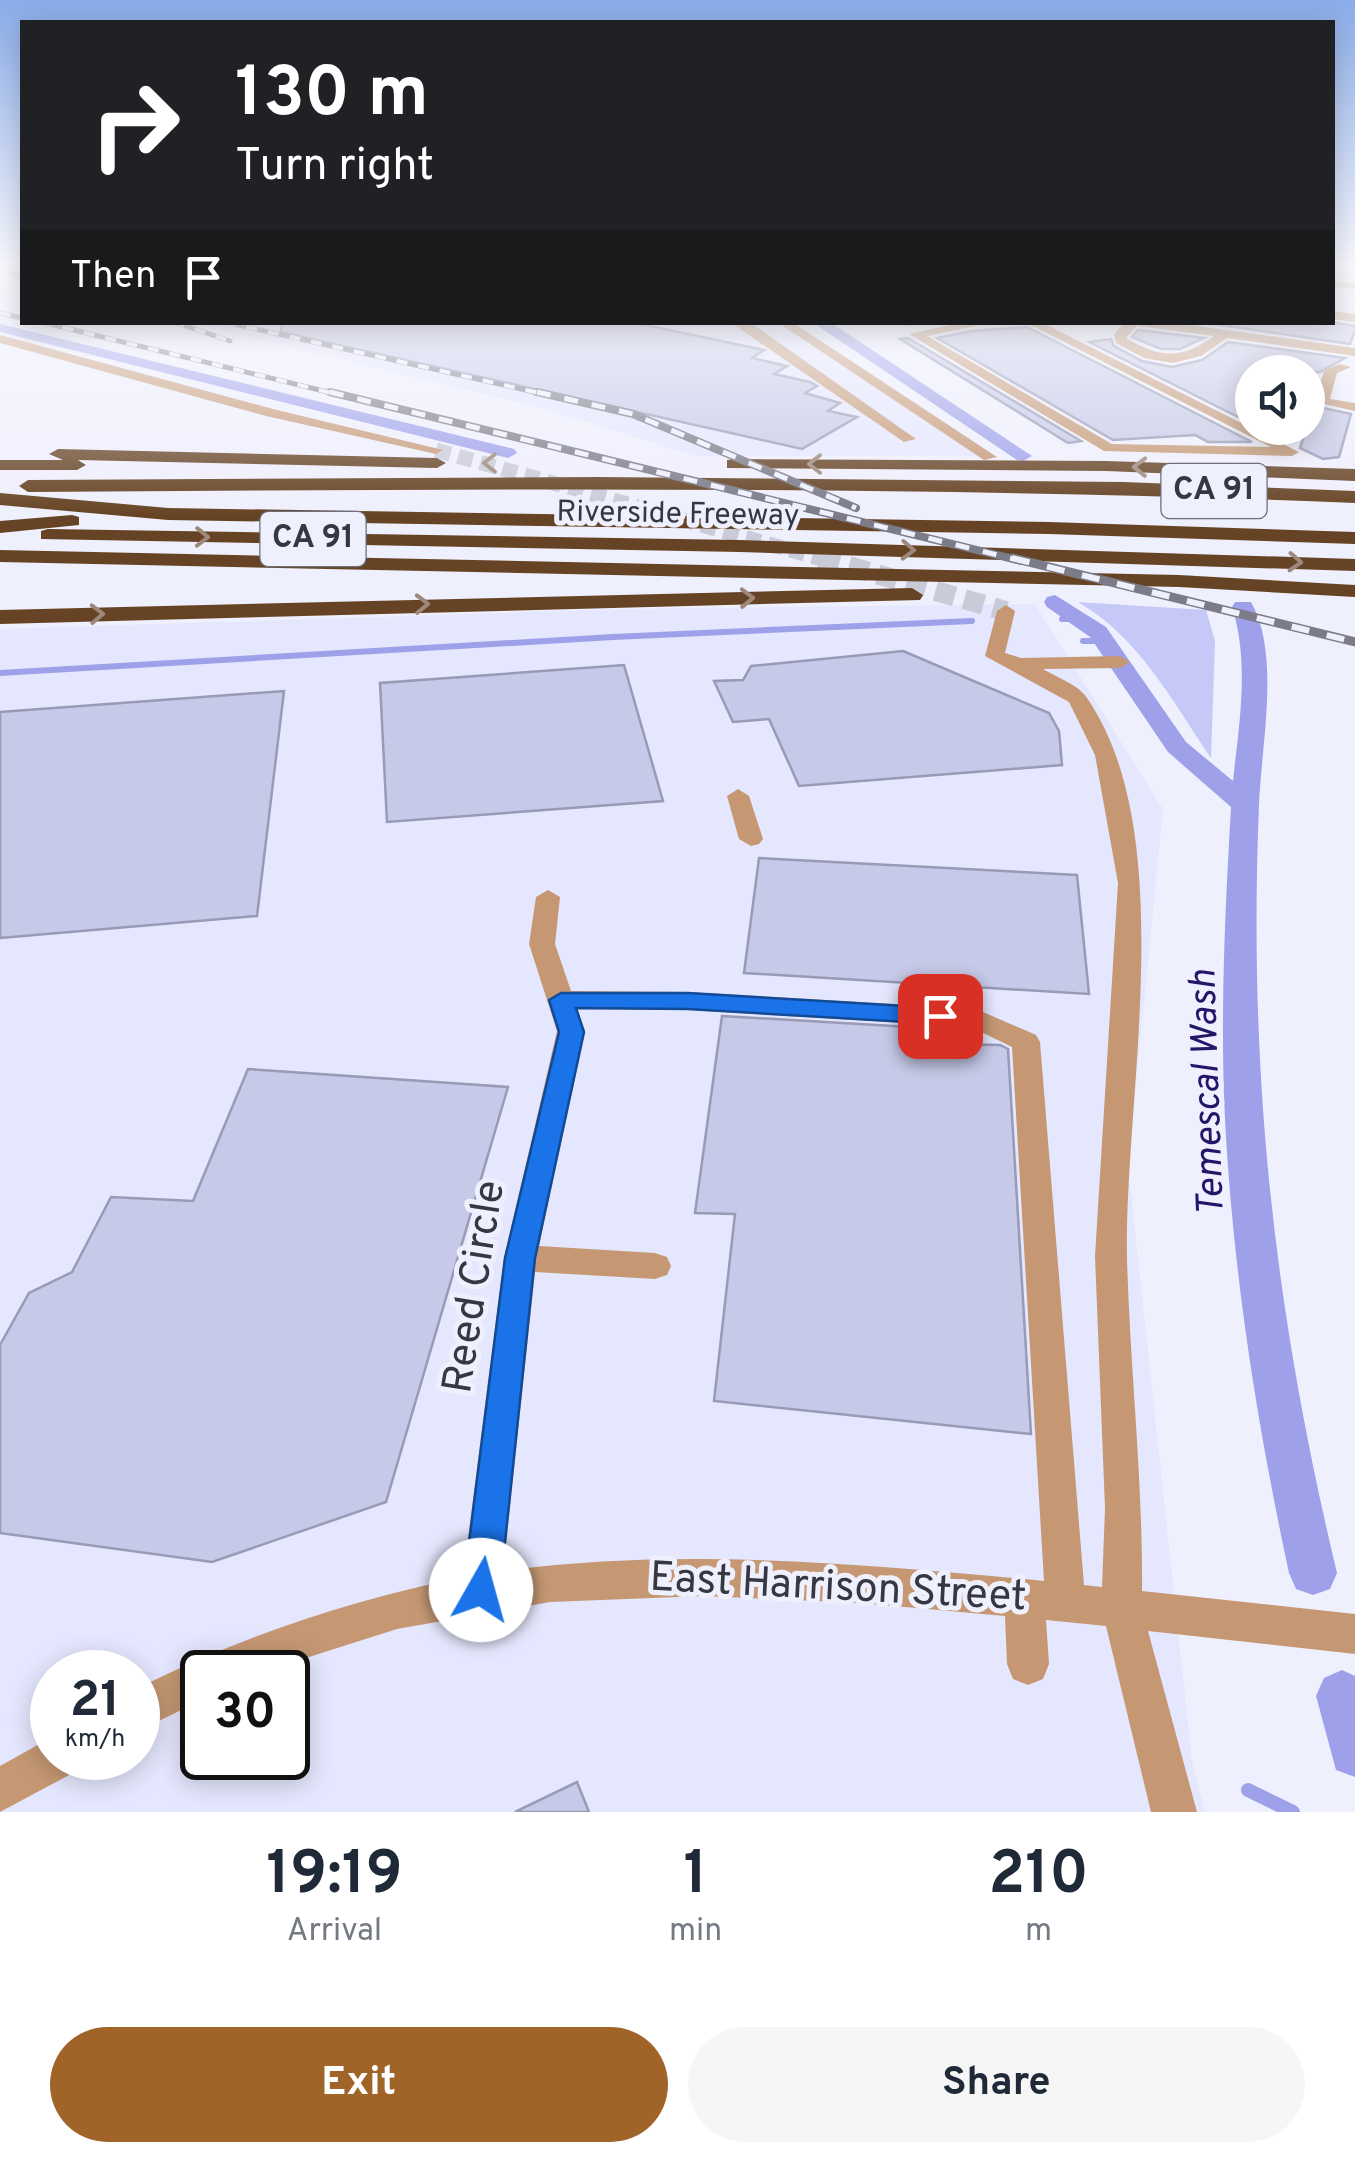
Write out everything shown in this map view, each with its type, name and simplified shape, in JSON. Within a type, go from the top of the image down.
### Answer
[{"type":"highway","points":[[0,450],[448,459]]},
{"type":"highway","points":[[0,465],[448,459]]},
{"type":"highway","points":[[522,463],[1355,475]]},
{"type":"highway","points":[[0,494],[595,490],[1016,499],[1328,511]]},
{"type":"highway","points":[[0,494],[168,514],[1049,528],[1355,537]]},
{"type":"highway","name":"CA 91","points":[[1328,511],[1355,497]]},
{"type":"highway","points":[[0,512],[117,504],[563,511],[1355,537]]},
{"type":"highway","points":[[0,530],[240,512],[1355,510]]},
{"type":"highway","name":"Riverside Freeway","points":[[0,530],[740,546],[1355,565]]},
{"type":"highway","name":"CA 91","points":[[0,556],[557,568]]},
{"type":"highway","points":[[0,569],[557,568],[1179,582],[1355,592]]},
{"type":"highway","points":[[0,617],[886,595],[1355,592]]},
{"type":"street","points":[[34,348],[448,459]]},
{"type":"street","points":[[778,348],[910,438]]},
{"type":"street","points":[[822,348],[989,458]]},
{"type":"street","points":[[938,348],[1108,448],[1292,452],[1082,348]]},
{"type":"street","points":[[1136,348],[1160,359],[1199,356],[1209,348]]},
{"type":"street","points":[[1323,348],[1350,351],[1350,368],[1332,372],[1322,402],[1355,406]]},
{"type":"street","points":[[1006,611],[995,656],[1020,664],[1077,698],[1106,755],[1130,883],[1111,1256],[1124,1508],[1122,1609],[1174,1812]]},
{"type":"street","points":[[1020,664],[1120,662]]},
{"type":"street","points":[[738,796],[751,839]]},
{"type":"street","name":"Reed Circle","points":[[481,1590],[520,1258],[571,1032],[542,944],[548,897]]},
{"type":"street","points":[[561,1000],[688,1001],[976,1018],[1026,1042],[1065,1603]]},
{"type":"street","points":[[520,1258],[655,1266]]},
{"type":"street","name":"East Harrison Street","points":[[267,1650],[358,1620],[481,1590],[584,1579],[790,1578],[1024,1598],[1355,1634]]},
{"type":"street","points":[[1024,1598],[1028,1664]]},
{"type":"street","points":[[0,1790],[30,1773]]},
{"type":"shaded area","points":[[291,348],[827,348],[988,456],[695,456],[542,408]]},
{"type":"shaded area","points":[[1078,602],[1206,610],[1215,641],[1211,758],[1137,652],[1100,616]]},
{"type":"shaded area","points":[[1035,604],[1163,809],[1128,1165],[1192,1761],[1205,1812],[0,1812],[0,629],[624,609]]},
{"type":"building","points":[[350,348],[764,350],[752,358],[787,366],[774,374],[810,382],[817,386],[805,393],[840,403],[828,411],[857,417],[802,449]]},
{"type":"building","points":[[914,348],[924,348],[1081,441],[1068,443]]},
{"type":"building","points":[[953,348],[1067,348],[1235,433],[1235,442],[1208,442],[1195,435],[1113,440]]},
{"type":"building","points":[[1100,348],[1117,348],[1142,361],[1172,367],[1202,360],[1220,348],[1269,348],[1323,355],[1235,355],[1235,415]]},
{"type":"building","points":[[1325,355],[1345,358],[1325,369]]},
{"type":"building","points":[[1325,408],[1351,414],[1339,457],[1323,459],[1300,448],[1325,445]]},
{"type":"building","points":[[903,651],[1049,713],[1059,731],[1062,765],[799,786],[769,719],[733,722],[714,681],[743,680],[751,666]]},
{"type":"building","points":[[624,665],[663,801],[387,822],[380,683]]},
{"type":"building","points":[[284,691],[257,916],[0,938],[0,712]]},
{"type":"building","points":[[759,858],[1077,875],[1089,994],[744,973]]},
{"type":"building","points":[[722,1016],[944,1029],[948,1044],[1000,1045],[1008,1049],[1031,1434],[714,1401],[735,1214],[695,1213]]},
{"type":"building","points":[[248,1069],[508,1087],[386,1502],[212,1562],[0,1533],[0,1345],[29,1293],[72,1272],[111,1197],[193,1201]]},
{"type":"building","points":[[577,1782],[589,1812],[515,1812]]},
{"type":"waterway","points":[[79,348],[508,453]]},
{"type":"waterway","name":"Temescal Wash","points":[[858,348],[1023,456]]},
{"type":"waterway","points":[[1055,602],[1098,632],[1177,747],[1245,805]]},
{"type":"waterway","name":"Temescal Wash","points":[[1243,607],[1253,649],[1254,675],[1245,805]]},
{"type":"waterway","points":[[1062,619],[1080,619]]},
{"type":"waterway","points":[[0,673],[613,637],[972,621]]},
{"type":"waterway","points":[[1083,641],[1105,641]]},
{"type":"waterway","name":"Temescal Wash","points":[[1245,805],[1239,1023],[1248,1185],[1263,1315],[1285,1445],[1313,1573]]},
{"type":"waterway","name":"Temescal Wash","points":[[1342,1696],[1355,1751]]},
{"type":"waterway","points":[[1248,1790],[1293,1812]]},
{"type":"tunnel","points":[[436,450],[829,561]]},
{"type":"tunnel","points":[[820,558],[1006,611]]},
{"type":"railway","points":[[146,348],[340,395]]},
{"type":"railway","points":[[338,348],[548,395]]},
{"type":"railway","points":[[330,392],[1022,561]]},
{"type":"railway","points":[[537,392],[633,414],[856,508]]},
{"type":"railway","points":[[1012,558],[1355,642]]},
{"type":"route","points":[[481,1590],[520,1258],[571,1032],[561,1000],[688,1001],[940,1016]]}]
